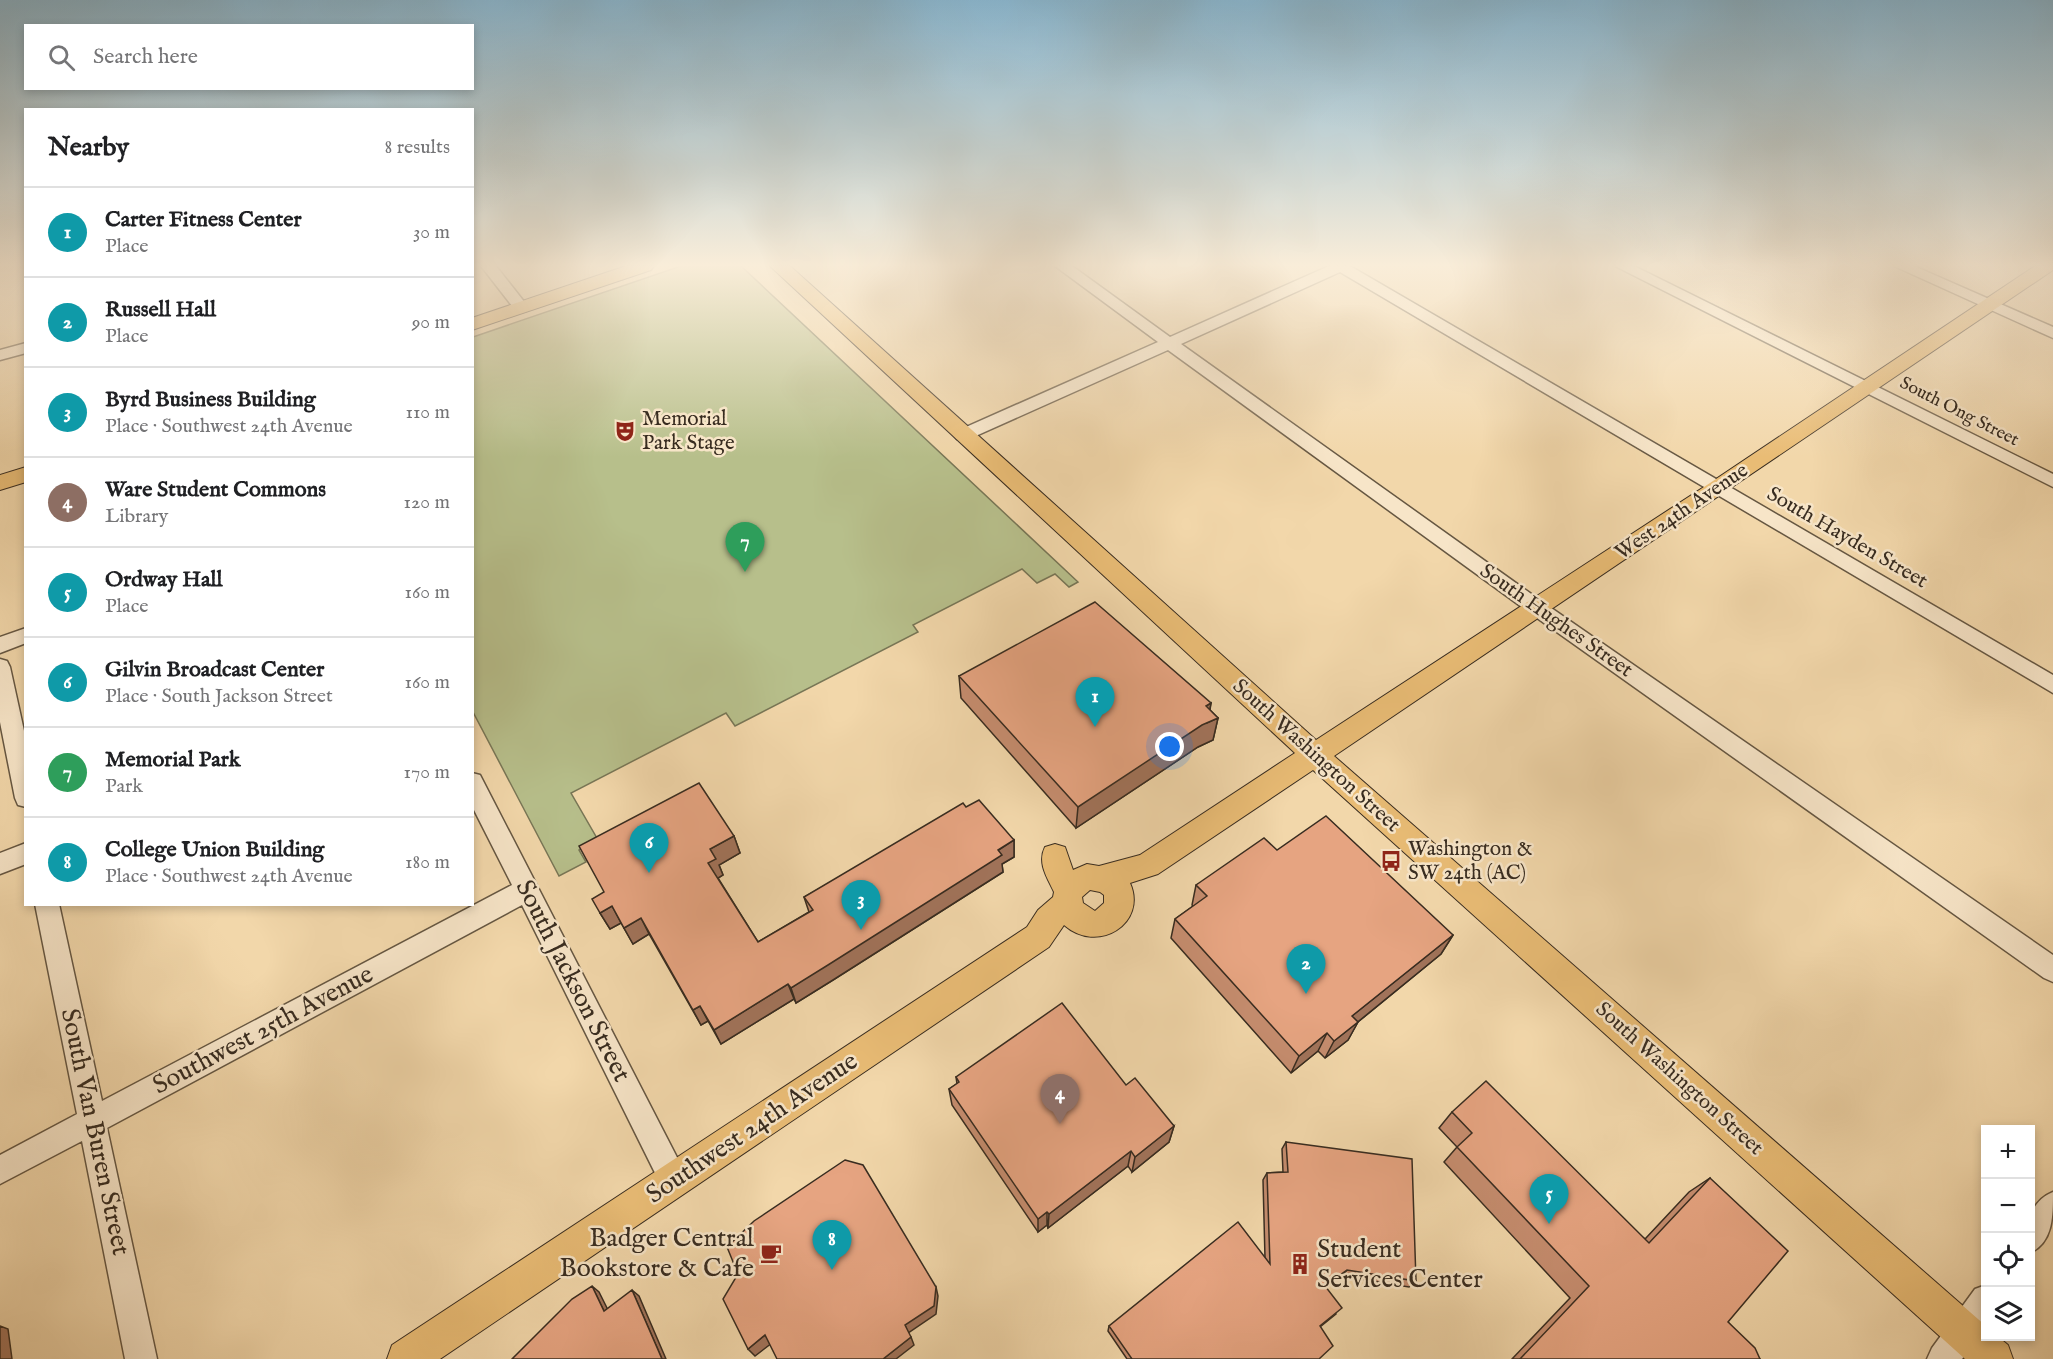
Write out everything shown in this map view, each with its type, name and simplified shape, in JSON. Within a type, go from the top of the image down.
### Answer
[{"type":"main road","name":"South Washington Street","points":[[848,329],[1315,755],[1994,1359]]},
{"type":"main road","name":"West 24th Avenue","points":[[1315,755],[1953,329]]},
{"type":"main road","points":[[0,483],[24,475]]},
{"type":"main road","name":"Southwest 24th Avenue","points":[[406,1359],[1038,937],[1060,933],[1088,895],[1139,881],[1148,866],[1315,755]]},
{"type":"street","name":"South Hughes Street","points":[[1150,329],[1538,608],[2053,970]]},
{"type":"street","points":[[963,435],[1200,329]]},
{"type":"street","name":"South Hayden Street","points":[[1447,329],[2053,686]]},
{"type":"street","name":"South Ong Street","points":[[1750,329],[2053,481]]},
{"type":"street","points":[[0,355],[24,349]]},
{"type":"street","points":[[0,645],[24,636]]},
{"type":"street","points":[[0,667],[24,788]]},
{"type":"street","name":"South Jackson Street","points":[[474,786],[674,1181]]},
{"type":"street","points":[[0,864],[24,854]]},
{"type":"street","name":"Southwest 25th Avenue","points":[[0,1170],[526,890]]},
{"type":"street","name":"South Van Buren Street","points":[[47,906],[141,1359]]},
{"type":"street","points":[[2035,1233],[2053,1207]]},
{"type":"street","points":[[1943,1359],[1981,1307]]},
{"type":"green space","points":[[495,329],[809,329],[1078,582],[1069,587],[1055,574],[1037,583],[1022,569],[913,625],[918,632],[735,726],[726,713],[571,793],[598,840],[579,850],[586,862],[559,876],[474,714],[474,337]]},
{"type":"building","points":[[1095,602],[1211,703],[1206,706],[1218,718],[1202,725],[1078,807],[959,676]]},
{"type":"building","points":[[699,783],[734,836],[710,849],[716,859],[708,863],[758,942],[813,910],[804,897],[963,803],[966,807],[979,800],[1014,840],[998,850],[1002,855],[791,988],[788,984],[714,1030],[700,1006],[693,1010],[641,918],[624,928],[612,906],[600,913],[592,899],[604,892],[579,846]]},
{"type":"building","points":[[1326,816],[1453,935],[1352,1016],[1358,1022],[1334,1041],[1327,1033],[1299,1056],[1175,919],[1207,896],[1196,885],[1264,838],[1277,850]]},
{"type":"building","points":[[1062,1003],[1126,1085],[1135,1078],[1174,1126],[1135,1157],[1131,1151],[1049,1214],[1047,1212],[1038,1219],[949,1089],[959,1082],[956,1077]]},
{"type":"building","points":[[1486,1081],[1649,1243],[1710,1178],[1788,1251],[1728,1322],[1755,1348],[1760,1359],[1520,1359],[1589,1286],[1457,1147],[1472,1133],[1452,1112]]},
{"type":"building","name":"Student Services Center","points":[[1286,1142],[1412,1159],[1416,1281],[1347,1270],[1325,1286],[1342,1308],[1320,1326],[1333,1346],[1319,1359],[1132,1359],[1109,1326],[1238,1222],[1270,1264],[1267,1173],[1288,1172]]},
{"type":"building","points":[[845,1160],[863,1165],[936,1287],[934,1306],[905,1325],[911,1337],[883,1359],[777,1359],[765,1335],[748,1349],[723,1299],[738,1274],[727,1247],[754,1221]]},
{"type":"building","points":[[592,1286],[604,1311],[632,1290],[662,1359],[512,1359],[572,1299]]},
{"type":"place","name":"Memorial Park Stage","points":[[625,431]]},
{"type":"place","name":"Memorial Park","points":[[745,572]]},
{"type":"place","name":"Carter Fitness Center","points":[[1095,727]]},
{"type":"place","name":"Washington & SW 24th (AC)","points":[[1391,861]]},
{"type":"place","name":"Gilvin Broadcast Center","points":[[649,873]]},
{"type":"place","name":"Byrd Business Building","points":[[861,930]]},
{"type":"place","name":"Russell Hall","points":[[1306,994]]},
{"type":"place","name":"Ware Student Commons","points":[[1060,1124]]},
{"type":"place","name":"Ordway Hall","points":[[1549,1224]]},
{"type":"place","name":"Badger Central Bookstore & Cafe","points":[[771,1253]]},
{"type":"place","name":"Student Services Center","points":[[1300,1264]]},
{"type":"place","name":"College Union Building","points":[[832,1270]]}]
